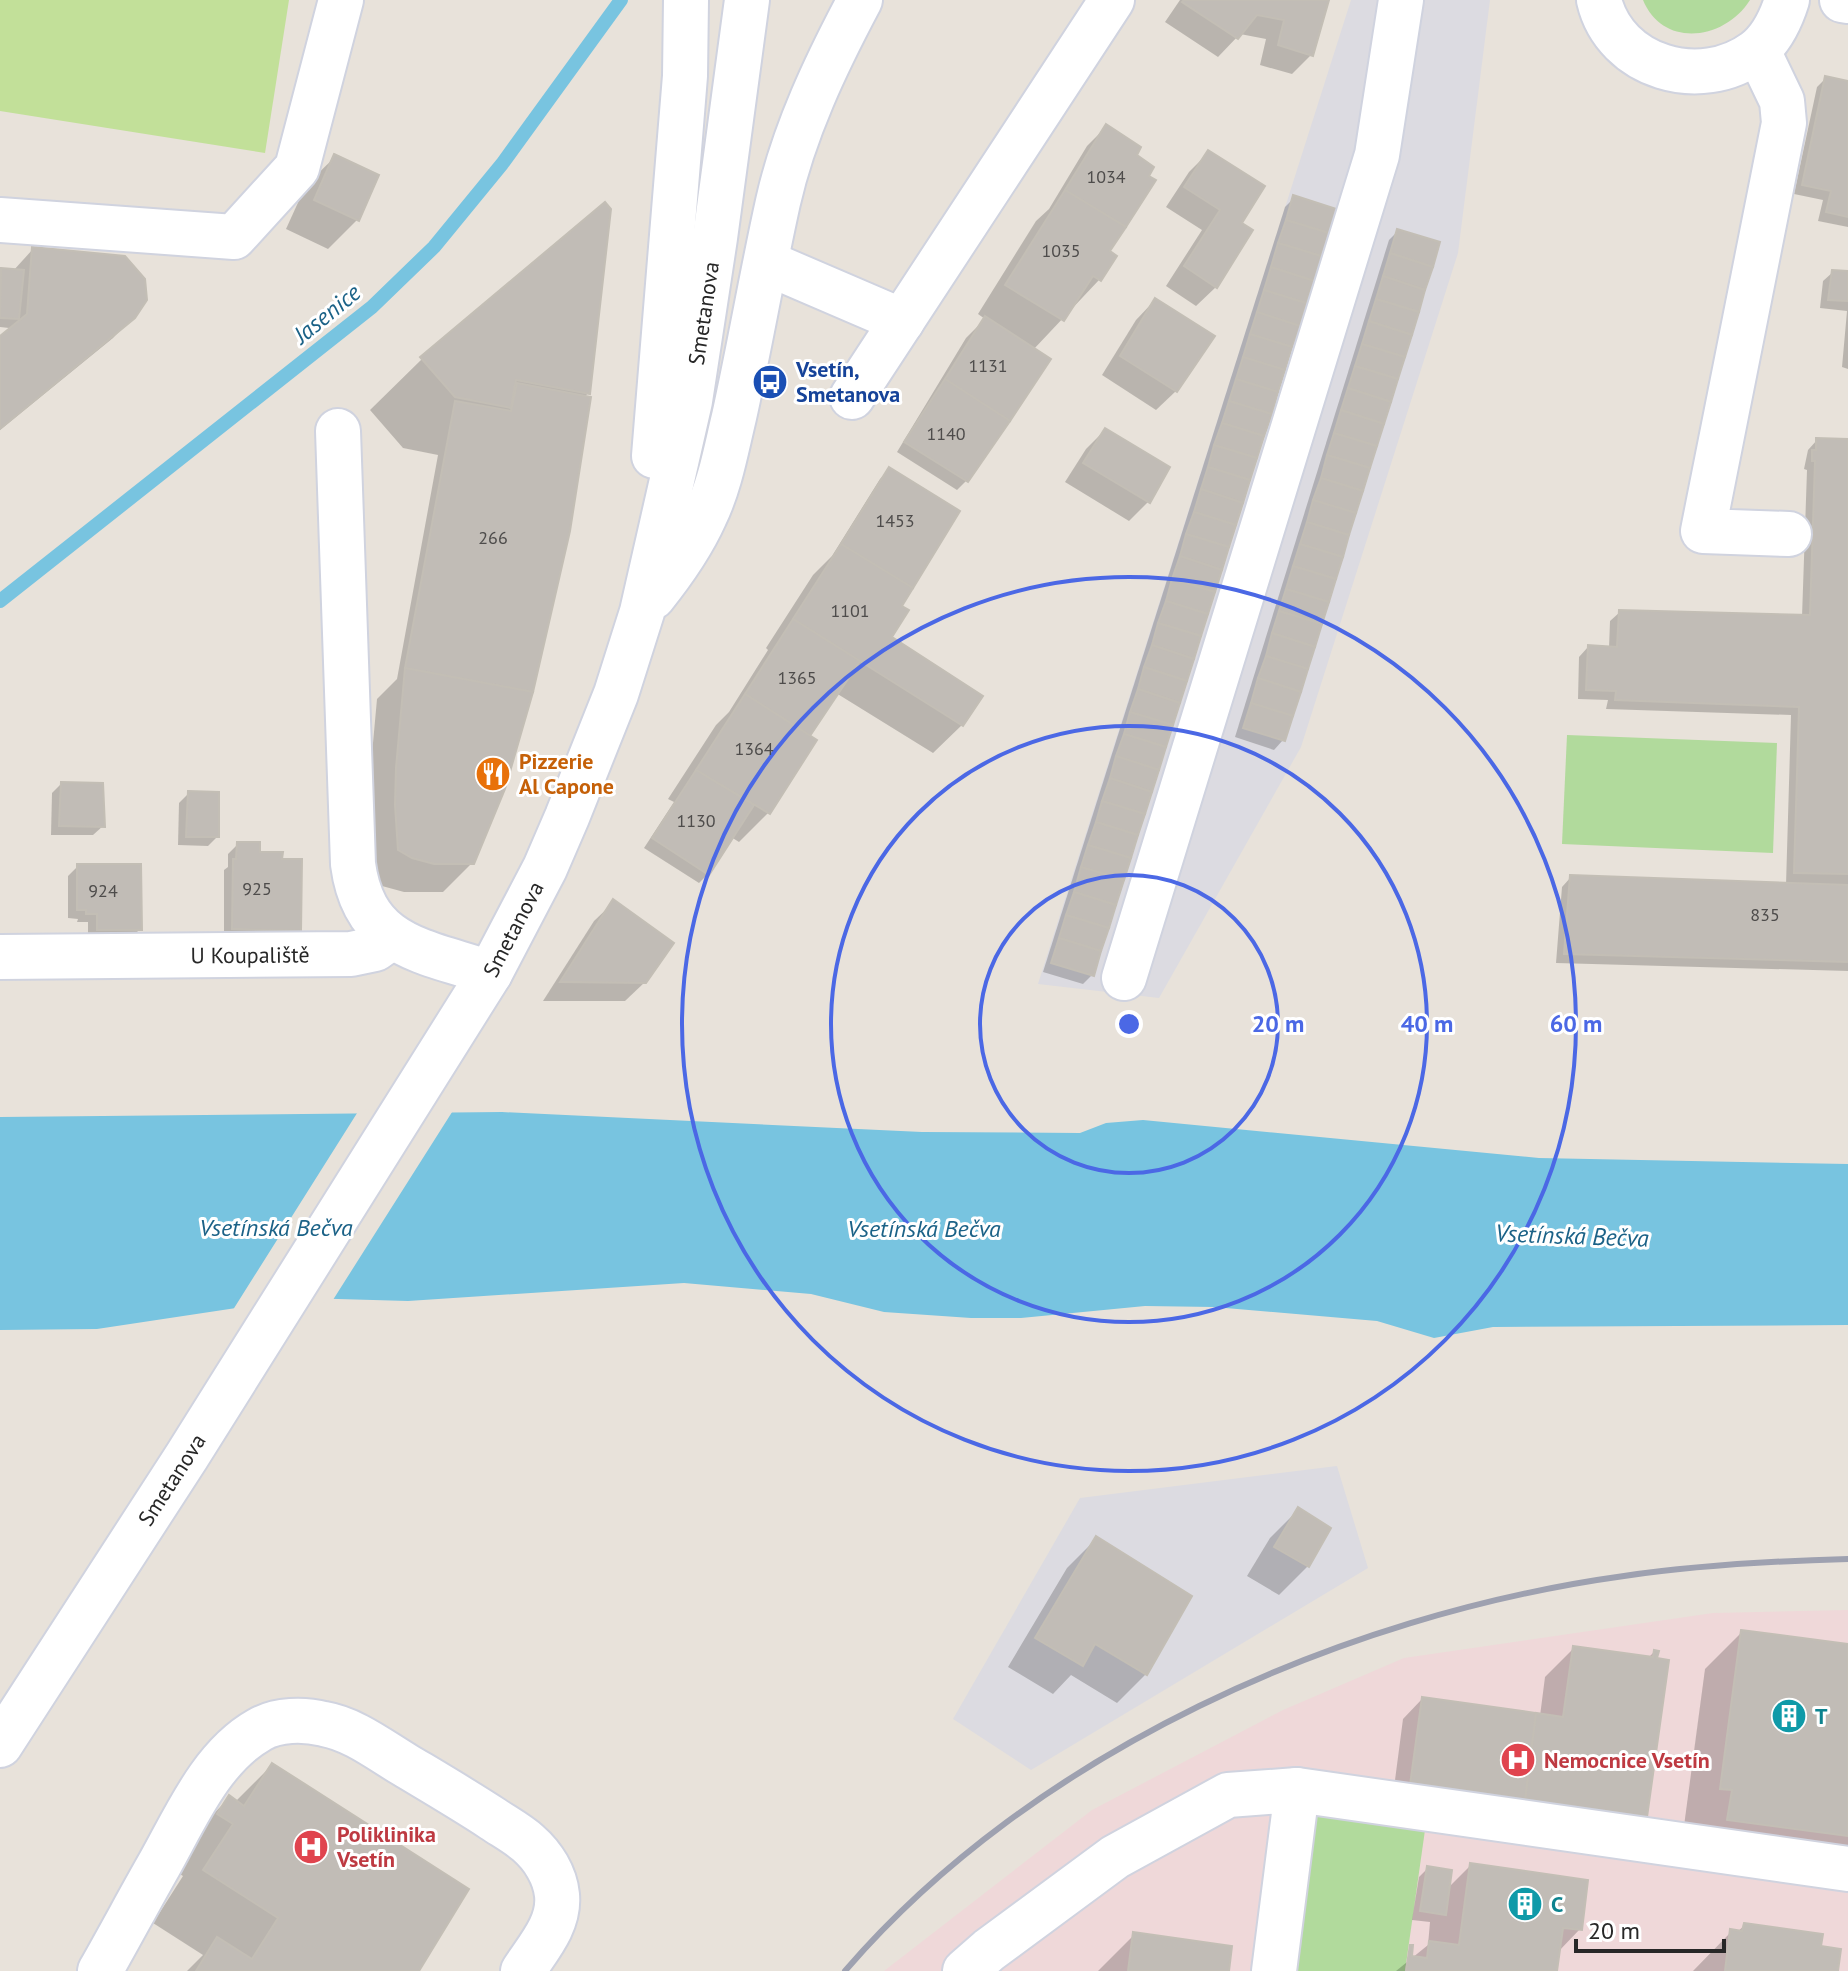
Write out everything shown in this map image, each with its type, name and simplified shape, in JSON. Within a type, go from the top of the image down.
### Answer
[{"type":"street","points":[[0,220],[234,237],[297,168],[341,0]]},
{"type":"street","points":[[642,612],[685,76],[686,0]]},
{"type":"street","name":"Smetanova","points":[[0,1745],[187,1456],[490,973],[545,868],[590,764],[642,612],[690,401],[747,0]]},
{"type":"street","points":[[642,612],[672,573],[706,514],[721,470],[791,156],[826,66],[860,0]]},
{"type":"street","points":[[852,397],[1112,0]]},
{"type":"street","points":[[1124,978],[1377,155],[1401,0]]},
{"type":"street","points":[[1599,0],[1615,34],[1634,54],[1658,66],[1707,72],[1737,63],[1758,51],[1782,16],[1787,0]]},
{"type":"street","points":[[1842,0],[1848,1]]},
{"type":"street","points":[[1758,51],[1782,101],[1784,123],[1703,531],[1789,534]]},
{"type":"street","points":[[767,263],[902,321]]},
{"type":"street","points":[[338,431],[356,888],[375,924],[392,937],[490,973]]},
{"type":"street","name":"U Koupaliště","points":[[0,957],[351,954],[375,949],[392,937]]},
{"type":"street","points":[[100,1971],[192,1805],[237,1745],[273,1724],[304,1721],[327,1724],[353,1735],[527,1842],[543,1859],[553,1876],[556,1913],[550,1929],[523,1971]]},
{"type":"street","points":[[965,1971],[1115,1857],[1228,1795],[1297,1790],[1848,1869]]},
{"type":"street","points":[[1274,1971],[1297,1790]]},
{"type":"shaded area","points":[[1351,0],[1490,0],[1458,253],[1301,747],[1159,998],[1038,984]]},
{"type":"shaded area","points":[[1337,1466],[1368,1568],[1031,1770],[953,1719],[1080,1498]]},
{"type":"shaded area","name":"Nemocnice Vsetín","points":[[1848,1610],[1848,1971],[884,1971],[1092,1810],[1283,1710],[1404,1658],[1713,1613]]},
{"type":"green space","points":[[0,0],[289,0],[265,153],[0,111]]},
{"type":"green space","points":[[1643,0],[1750,0],[1726,24],[1695,33],[1679,32],[1665,26],[1652,16]]},
{"type":"green space","points":[[1567,735],[1777,743],[1773,853],[1562,844]]},
{"type":"green space","points":[[1297,1790],[1428,1809],[1405,1971],[1274,1971]]},
{"type":"water","name":"Vsetínská Bečva","points":[[502,1112],[922,1132],[1080,1133],[1106,1123],[1143,1120],[1539,1158],[1848,1164],[1848,1325],[1493,1327],[1434,1338],[1377,1321],[1214,1307],[1145,1306],[1021,1318],[971,1318],[884,1312],[811,1294],[684,1283],[408,1301],[303,1298],[97,1329],[0,1330],[0,1117]]},
{"type":"pier","points":[[454,1109],[331,1303],[303,1302],[231,1313],[359,1110]]},
{"type":"building","points":[[1329,0],[1313,56],[1278,45],[1284,20],[1257,15],[1238,39],[1182,2]]},
{"type":"building","points":[[1825,76],[1848,81],[1848,217],[1826,212],[1831,191],[1802,185]]},
{"type":"building","points":[[1106,124],[1141,147],[1137,155],[1154,167],[1149,176],[1156,180],[1126,227],[1065,190]]},
{"type":"building","points":[[1208,150],[1265,186],[1242,223],[1253,230],[1217,288],[1184,266],[1220,210],[1184,187]]},
{"type":"building","points":[[334,154],[379,175],[359,221],[314,200]]},
{"type":"building","points":[[1065,190],[1126,227],[1110,251],[1117,256],[1101,281],[1093,276],[1064,321],[1005,285]]},
{"type":"building","points":[[1293,195],[1336,209],[1329,233],[1286,220]]},
{"type":"building","points":[[605,202],[611,209],[590,394],[516,380],[511,408],[455,397],[420,357]]},
{"type":"building","points":[[1286,220],[1329,233],[1321,256],[1278,243]]},
{"type":"building","points":[[1397,229],[1440,242],[1433,267],[1390,253]]},
{"type":"building","points":[[1278,243],[1321,256],[1314,281],[1271,267]]},
{"type":"building","points":[[32,247],[125,256],[145,279],[147,300],[135,318],[0,429],[0,336],[27,314]]},
{"type":"building","points":[[1390,253],[1433,267],[1425,290],[1383,276]]},
{"type":"building","points":[[1271,267],[1314,281],[1306,303],[1264,290]]},
{"type":"building","points":[[1,268],[24,270],[19,319],[0,318]]},
{"type":"building","points":[[1832,270],[1848,271],[1848,301],[1828,300]]},
{"type":"building","points":[[1383,276],[1425,290],[1419,312],[1376,299]]},
{"type":"building","points":[[1264,290],[1306,303],[1300,326],[1257,312]]},
{"type":"building","points":[[1155,298],[1215,336],[1177,392],[1120,356]]},
{"type":"building","points":[[1376,299],[1419,312],[1412,335],[1369,321]]},
{"type":"building","points":[[1257,312],[1300,326],[1292,347],[1250,334]]},
{"type":"building","points":[[985,316],[1051,359],[1010,421],[945,379]]},
{"type":"building","points":[[1369,321],[1412,335],[1405,357],[1362,344]]},
{"type":"building","points":[[1250,334],[1292,347],[1285,370],[1243,357]]},
{"type":"building","points":[[1362,344],[1405,357],[1398,379],[1355,366]]},
{"type":"building","points":[[1243,357],[1285,370],[1278,392],[1236,379]]},
{"type":"building","points":[[1355,366],[1398,379],[1391,402],[1348,388]]},
{"type":"building","points":[[945,379],[1010,421],[968,482],[904,442]]},
{"type":"building","points":[[1236,379],[1278,392],[1272,414],[1229,401]]},
{"type":"building","points":[[517,383],[591,397],[570,531],[533,692],[405,668],[455,401],[511,411]]},
{"type":"building","points":[[1348,388],[1391,402],[1384,424],[1341,410]]},
{"type":"building","points":[[1229,401],[1272,414],[1264,436],[1222,423]]},
{"type":"building","points":[[1341,410],[1384,424],[1377,446],[1334,433]]},
{"type":"building","points":[[1222,423],[1264,436],[1257,458],[1214,445]]},
{"type":"building","points":[[1105,428],[1170,467],[1150,503],[1083,463]]},
{"type":"building","points":[[1334,433],[1377,446],[1370,468],[1327,455]]},
{"type":"building","points":[[1816,438],[1848,439],[1848,874],[1794,873],[1799,707],[1615,700],[1616,691],[1586,690],[1588,645],[1617,647],[1619,610],[1810,615],[1815,461],[1812,461],[1812,450],[1816,450]]},
{"type":"building","points":[[1214,445],[1257,458],[1250,480],[1208,467]]},
{"type":"building","points":[[1327,455],[1370,468],[1363,491],[1321,478]]},
{"type":"building","points":[[889,467],[960,511],[913,588],[841,544]]},
{"type":"building","points":[[1208,467],[1250,480],[1243,503],[1201,489]]},
{"type":"building","points":[[1321,478],[1363,491],[1356,513],[1313,500]]},
{"type":"building","points":[[1201,489],[1243,503],[1236,525],[1194,512]]},
{"type":"building","points":[[1313,500],[1356,513],[1349,535],[1307,522]]},
{"type":"building","points":[[1194,512],[1236,525],[1229,547],[1186,534]]},
{"type":"building","points":[[1307,522],[1349,535],[1343,557],[1300,544]]},
{"type":"building","points":[[1186,534],[1229,547],[1222,570],[1180,556]]},
{"type":"building","points":[[841,544],[913,588],[902,606],[909,610],[892,637],[983,696],[963,726],[793,619]]},
{"type":"building","points":[[1300,544],[1343,557],[1336,579],[1293,566]]},
{"type":"building","points":[[1180,556],[1222,570],[1215,592],[1172,579]]},
{"type":"building","points":[[1293,566],[1336,579],[1329,602],[1286,589]]},
{"type":"building","points":[[1172,579],[1215,592],[1208,614],[1166,601]]},
{"type":"building","points":[[1286,589],[1329,602],[1322,624],[1279,611]]},
{"type":"building","points":[[1166,601],[1208,614],[1201,636],[1158,623]]},
{"type":"building","points":[[1279,611],[1322,624],[1315,647],[1272,633]]},
{"type":"building","points":[[793,619],[860,661],[810,736],[745,694]]},
{"type":"building","points":[[1158,623],[1201,636],[1194,659],[1152,645]]},
{"type":"building","points":[[1272,633],[1315,647],[1308,669],[1266,656]]},
{"type":"building","points":[[1152,645],[1194,659],[1187,681],[1144,667]]},
{"type":"building","points":[[1266,656],[1308,669],[1301,692],[1258,678]]},
{"type":"building","points":[[1144,667],[1187,681],[1180,703],[1138,689]]},
{"type":"building","points":[[405,668],[533,692],[505,789],[474,864],[434,864],[398,850],[396,768]]},
{"type":"building","points":[[1258,678],[1301,692],[1293,716],[1251,703]]},
{"type":"building","points":[[1138,689],[1180,703],[1173,725],[1130,712]]},
{"type":"building","points":[[745,694],[817,740],[770,814],[696,770]]},
{"type":"building","points":[[1251,703],[1293,716],[1285,741],[1243,728]]},
{"type":"building","points":[[1130,712],[1173,725],[1166,747],[1124,734]]},
{"type":"building","points":[[1124,734],[1166,747],[1159,770],[1116,756]]},
{"type":"building","points":[[1116,756],[1159,770],[1152,792],[1110,778]]},
{"type":"building","points":[[696,770],[754,805],[709,875],[652,838]]},
{"type":"building","points":[[1110,778],[1152,792],[1145,814],[1102,801]]},
{"type":"building","points":[[61,782],[103,783],[105,827],[59,826]]},
{"type":"building","points":[[188,791],[219,792],[219,837],[186,837]]},
{"type":"building","points":[[1102,801],[1145,814],[1138,835],[1096,822]]},
{"type":"building","points":[[1096,822],[1138,835],[1131,858],[1088,845]]},
{"type":"building","points":[[237,842],[260,842],[260,852],[283,852],[282,859],[302,859],[301,931],[232,929],[233,859],[236,859]]},
{"type":"building","points":[[1088,845],[1131,858],[1124,880],[1081,867]]},
{"type":"building","points":[[77,864],[141,864],[142,930],[97,930],[97,914],[77,910]]},
{"type":"building","points":[[1081,867],[1124,880],[1116,905],[1074,892]]},
{"type":"building","points":[[1570,875],[1848,885],[1848,962],[1564,954]]},
{"type":"building","points":[[1074,892],[1116,905],[1109,928],[1066,915]]},
{"type":"building","points":[[613,899],[674,943],[646,983],[560,982]]},
{"type":"building","points":[[1066,915],[1109,928],[1101,951],[1059,938]]},
{"type":"building","points":[[1059,938],[1101,951],[1094,976],[1051,963]]},
{"type":"building","points":[[1298,1507],[1331,1528],[1309,1567],[1274,1547]]},
{"type":"building","points":[[1096,1536],[1192,1596],[1147,1675],[1095,1644],[1083,1666],[1035,1638]]},
{"type":"building","name":"T","points":[[1741,1630],[1848,1644],[1848,1836],[1727,1820],[1732,1790],[1720,1789]]},
{"type":"building","points":[[1573,1646],[1653,1657],[1654,1650],[1659,1651],[1657,1658],[1669,1660],[1647,1817],[1525,1800],[1536,1713],[1563,1717]]},
{"type":"building","points":[[1422,1697],[1536,1713],[1525,1800],[1410,1785]]},
{"type":"building","name":"Poliklinika Vsetín","points":[[272,1763],[469,1889],[419,1971],[196,1971],[217,1937],[252,1959],[278,1918],[203,1870],[233,1824],[217,1814],[229,1795],[244,1806]]},
{"type":"building","name":"C","points":[[1470,1863],[1588,1880],[1582,1930],[1563,1928],[1557,1971],[1406,1971],[1410,1945],[1413,1945],[1412,1956],[1427,1958],[1429,1941],[1459,1945]]},
{"type":"building","points":[[1427,1866],[1452,1870],[1446,1915],[1420,1911]]},
{"type":"building","points":[[1744,1923],[1823,1934],[1821,1946],[1841,1949],[1838,1971],[1725,1971],[1730,1929],[1742,1931]]},
{"type":"building","points":[[1133,1932],[1232,1946],[1229,1971],[1128,1971]]},
{"type":"waterway","name":"Jasenice","points":[[0,601],[372,307],[434,247],[502,164],[621,0]]},
{"type":"railway","points":[[845,1971],[921,1893],[1006,1822],[1100,1760],[1199,1706],[1303,1660],[1410,1623],[1517,1595],[1680,1569],[1848,1559]]},
{"type":"place","name":"Vsetín, Smetanova","points":[[770,382]]},
{"type":"place","name":"Pizzerie Al Capone","points":[[493,774]]},
{"type":"place","name":"T","points":[[1789,1716]]},
{"type":"place","name":"Nemocnice Vsetín","points":[[1518,1760]]},
{"type":"place","name":"Poliklinika Vsetín","points":[[311,1847]]},
{"type":"place","name":"C","points":[[1525,1904]]}]
